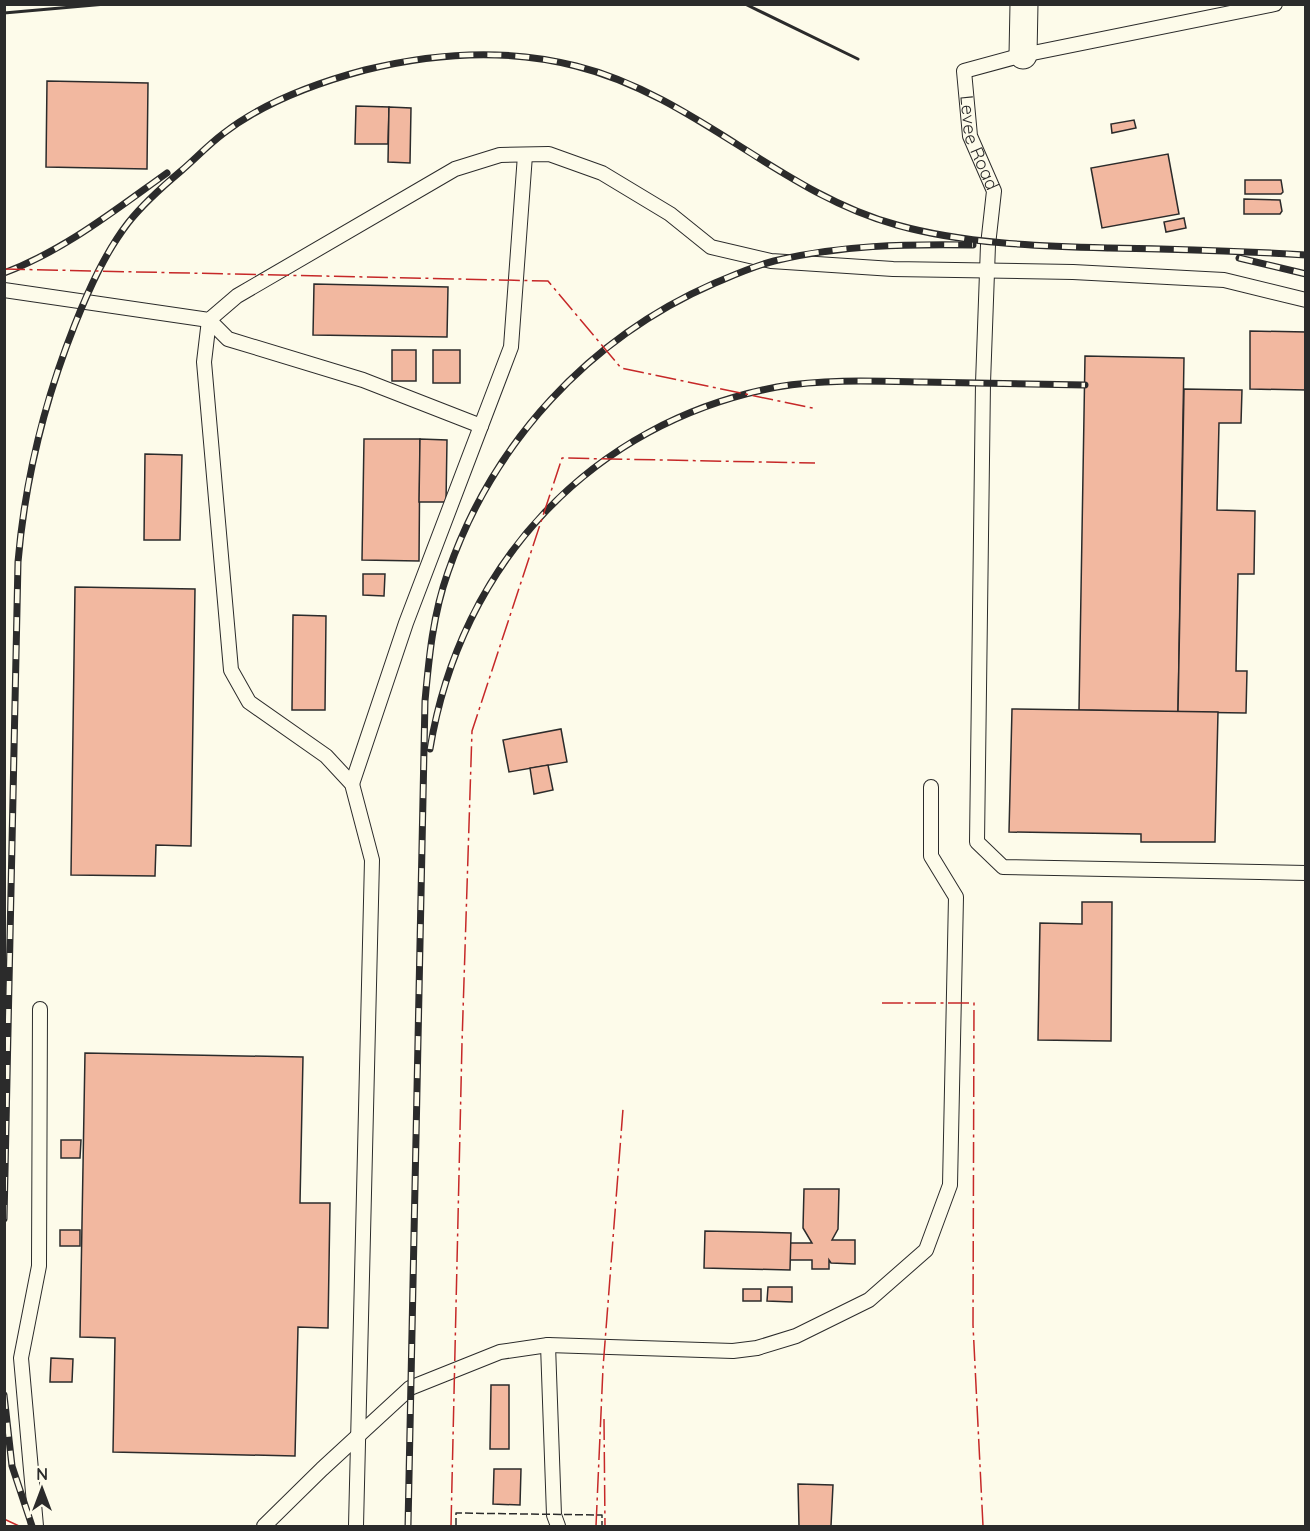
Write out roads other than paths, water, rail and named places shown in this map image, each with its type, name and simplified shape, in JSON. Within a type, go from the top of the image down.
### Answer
[{"type":"street","points":[[1023,55],[1024,4]]},
{"type":"lane","name":"Levee Road","points":[[987,272],[994,191],[970,136],[964,71],[1023,55],[1275,4]]},
{"type":"lane","points":[[357,1527],[372,860],[352,784],[326,756],[249,702],[231,670],[204,362],[208,320],[237,296],[455,169],[500,155],[549,154],[602,173],[670,214],[711,247],[771,261],[987,272],[1073,272],[1224,280],[1305,300]]},
{"type":"lane","points":[[352,784],[406,623],[511,347],[525,155]]},
{"type":"lane","points":[[987,272],[983,383],[977,842],[1003,867],[1305,873]]},
{"type":"lane","points":[[4,290],[208,320],[228,339],[363,380],[481,426]]},
{"type":"lane","points":[[264,1527],[410,1388],[500,1352],[548,1345],[733,1351],[757,1348],[796,1336],[869,1300],[926,1250],[950,1185],[956,897],[931,856],[932,788]]},
{"type":"lane","points":[[36,1527],[21,1358],[39,1266],[40,1009]]},
{"type":"lane","points":[[548,1345],[554,1515],[558,1527]]},
{"type":"railway","points":[[4,1219],[18,562],[31,471],[45,412],[64,353],[86,298],[105,259],[128,223],[140,209],[224,133],[256,112],[291,95],[328,81],[391,64],[470,55],[550,60],[619,80],[660,99],[814,191],[855,210],[897,225],[949,236],[1029,245],[1306,255]]},
{"type":"railway","points":[[4,273],[69,241],[167,173]]},
{"type":"railway","points":[[408,1526],[425,701],[435,620],[448,572],[467,525],[491,480],[519,438],[551,399],[587,364],[626,333],[669,306],[744,271],[799,256],[873,247],[973,245]]},
{"type":"railway","points":[[1239,258],[1306,274]]},
{"type":"railway","points":[[430,749],[446,682],[471,620],[504,563],[545,512],[593,468],[649,432],[710,405],[795,384],[867,381],[1085,385]]},
{"type":"railway","points":[[4,1395],[12,1466],[32,1526]]}]
